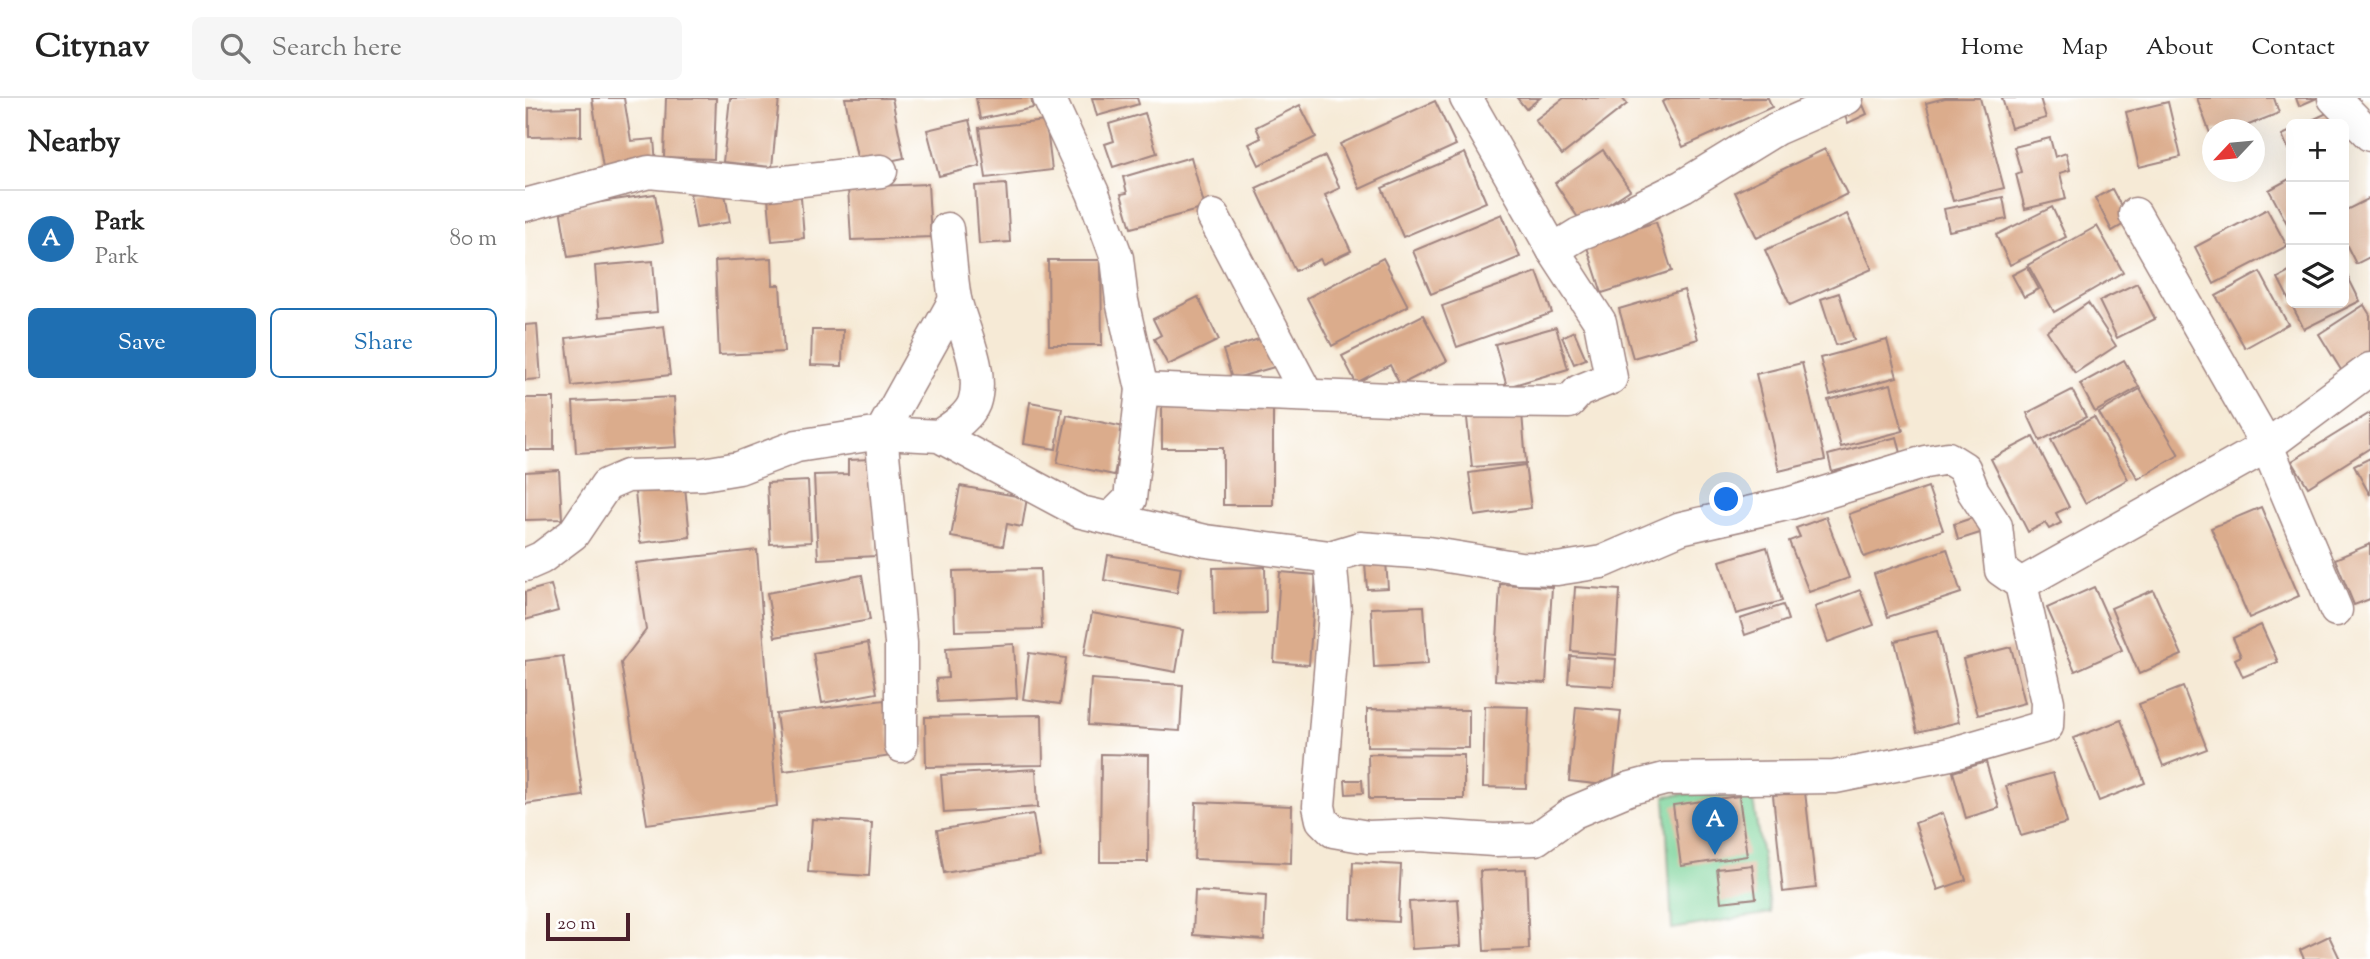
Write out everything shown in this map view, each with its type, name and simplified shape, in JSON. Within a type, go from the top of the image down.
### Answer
[{"type":"street","points":[[1049,98],[1093,194],[1117,258],[1124,313],[1142,389],[1107,510]]},
{"type":"street","points":[[1142,389],[1439,401],[1569,402],[1579,391],[1611,378],[1600,322],[1553,250],[1466,98]]},
{"type":"street","points":[[2334,98],[2370,135]]},
{"type":"street","points":[[1553,250],[1579,234],[1618,219],[1683,186],[1776,128],[1825,102]]},
{"type":"street","points":[[525,205],[649,172],[767,184],[881,172]]},
{"type":"street","points":[[2135,214],[2267,446],[2336,610]]},
{"type":"street","points":[[1213,216],[1307,395]]},
{"type":"street","points":[[939,436],[964,418],[973,407],[977,393],[970,340],[955,300],[947,229]]},
{"type":"street","points":[[901,746],[901,643],[881,433],[955,300]]},
{"type":"street","points":[[2021,584],[2267,446],[2370,369]]},
{"type":"street","points":[[525,565],[541,558],[573,534],[606,485],[627,476],[703,474],[727,470],[797,446],[881,433],[939,436],[1107,510],[1206,541],[1329,557],[1360,548],[1428,553],[1520,568],[1557,569],[1602,562],[1681,528],[1791,503],[1925,461],[1948,458],[1964,468],[1973,491],[1996,526],[2001,570],[2021,584],[2048,702],[2047,726],[1924,760],[1835,777],[1665,779],[1631,788],[1574,812],[1536,839],[1494,841],[1420,835],[1368,837],[1333,831],[1322,820],[1318,806],[1335,612],[1329,557]]},
{"type":"green space","points":[[1751,788],[1771,913],[1672,929],[1665,796]]},
{"type":"building","points":[[592,98],[624,98],[631,141],[654,139],[656,164],[603,168]]},
{"type":"building","points":[[666,98],[716,98],[714,159],[664,157]]},
{"type":"building","points":[[730,98],[779,98],[772,167],[723,162]]},
{"type":"building","points":[[845,98],[892,98],[904,158],[859,167]]},
{"type":"building","points":[[976,98],[1031,98],[1033,108],[980,119]]},
{"type":"building","points":[[1092,98],[1137,98],[1139,104],[1097,116]]},
{"type":"building","points":[[1517,98],[1540,98],[1526,109]]},
{"type":"building","points":[[1564,98],[1622,98],[1627,104],[1562,155],[1535,120]]},
{"type":"building","points":[[1670,98],[1768,98],[1772,107],[1683,147],[1662,102]]},
{"type":"building","points":[[1860,98],[1867,114],[1848,123],[1840,106]]},
{"type":"building","points":[[1945,98],[1980,98],[2004,188],[1953,201],[1926,103]]},
{"type":"building","points":[[2002,98],[2040,98],[2046,118],[2011,128]]},
{"type":"building","points":[[2197,98],[2274,98],[2279,113],[2264,119],[2205,119]]},
{"type":"building","points":[[2296,98],[2317,98],[2299,106]]},
{"type":"building","points":[[1435,101],[1456,145],[1360,189],[1340,144]]},
{"type":"building","points":[[2168,102],[2181,157],[2139,167],[2126,112]]},
{"type":"building","points":[[1300,105],[1316,137],[1259,165],[1249,144],[1261,138],[1256,127]]},
{"type":"building","points":[[581,107],[581,136],[529,137],[529,108]]},
{"type":"building","points":[[2331,111],[2335,119],[2314,119]]},
{"type":"building","points":[[1145,113],[1157,153],[1113,167],[1105,144],[1114,141],[1109,124]]},
{"type":"building","points":[[969,120],[980,166],[939,176],[927,130]]},
{"type":"building","points":[[1046,121],[1052,170],[986,178],[979,128]]},
{"type":"building","points":[[2050,138],[2055,157],[2066,153],[2070,170],[2060,173],[2066,199],[2025,209],[2016,174],[2021,172],[2014,147]]},
{"type":"building","points":[[1825,149],[1847,194],[1757,238],[1735,192]]},
{"type":"building","points":[[1603,150],[1630,190],[1581,222],[1555,183]]},
{"type":"building","points":[[1465,153],[1486,202],[1403,237],[1382,188]]},
{"type":"building","points":[[1325,156],[1340,188],[1325,195],[1351,251],[1323,264],[1320,259],[1295,271],[1256,188]]},
{"type":"building","points":[[1191,157],[1205,208],[1131,228],[1121,194],[1127,193],[1123,177]]},
{"type":"building","points":[[2286,181],[2286,222],[2269,190]]},
{"type":"building","points":[[800,184],[804,238],[772,241],[767,187]]},
{"type":"building","points":[[928,184],[931,237],[851,240],[848,187]]},
{"type":"building","points":[[1006,184],[1010,242],[979,244],[975,186]]},
{"type":"building","points":[[724,188],[730,222],[696,228],[690,194]]},
{"type":"building","points":[[2112,189],[2129,221],[2112,231],[2095,198]]},
{"type":"building","points":[[655,194],[663,242],[568,257],[560,208]]},
{"type":"building","points":[[2003,197],[2007,219],[1949,231],[1944,209]]},
{"type":"building","points":[[2370,198],[2370,257],[2356,264],[2349,250],[2349,208]]},
{"type":"building","points":[[2052,207],[2066,237],[2010,265],[1996,235]]},
{"type":"building","points":[[2267,209],[2286,244],[2214,284],[2195,247]]},
{"type":"building","points":[[1502,214],[1520,257],[1431,294],[1413,251]]},
{"type":"building","points":[[1847,214],[1872,269],[1790,305],[1765,250]]},
{"type":"building","points":[[1656,222],[1672,271],[1602,293],[1586,244]]},
{"type":"building","points":[[2097,226],[2123,272],[2054,312],[2028,265]]},
{"type":"building","points":[[772,258],[773,285],[780,285],[784,352],[719,355],[715,261]]},
{"type":"building","points":[[1383,258],[1408,306],[1332,346],[1307,298]]},
{"type":"building","points":[[1048,260],[1101,260],[1102,345],[1049,345]]},
{"type":"building","points":[[653,261],[657,312],[599,317],[595,266]]},
{"type":"building","points":[[2027,267],[2039,289],[2024,297],[2012,275]]},
{"type":"building","points":[[1537,272],[1552,313],[1457,347],[1442,306]]},
{"type":"building","points":[[2260,272],[2288,324],[2245,348],[2216,296]]},
{"type":"building","points":[[2286,274],[2286,294],[2278,278]]},
{"type":"building","points":[[2349,279],[2360,301],[2349,306]]},
{"type":"building","points":[[2137,283],[2155,319],[2117,338],[2099,301]]},
{"type":"building","points":[[1684,290],[1698,339],[1633,358],[1619,309]]},
{"type":"building","points":[[1839,293],[1854,340],[1836,345],[1821,299]]},
{"type":"building","points":[[1198,297],[1219,340],[1168,365],[1154,339],[1161,335],[1153,319]]},
{"type":"building","points":[[2088,303],[2116,346],[2075,373],[2047,331]]},
{"type":"building","points":[[2364,305],[2370,315],[2370,356],[2343,373],[2319,334]]},
{"type":"building","points":[[2293,308],[2346,308],[2304,329]]},
{"type":"building","points":[[1423,315],[1447,361],[1400,385],[1390,365],[1356,383],[1342,356]]},
{"type":"building","points":[[537,324],[541,379],[525,380],[525,325]]},
{"type":"building","points":[[664,326],[670,375],[572,386],[566,338]]},
{"type":"building","points":[[1556,327],[1568,369],[1507,387],[1495,344]]},
{"type":"building","points":[[812,330],[843,330],[842,366],[811,365]]},
{"type":"building","points":[[1574,331],[1586,359],[1574,364],[1562,337]]},
{"type":"building","points":[[1269,336],[1278,366],[1232,379],[1223,350]]},
{"type":"building","points":[[1887,340],[1897,377],[1830,395],[1820,358]]},
{"type":"building","points":[[2124,360],[2139,387],[2095,412],[2080,384]]},
{"type":"building","points":[[1802,363],[1825,460],[1779,471],[1756,374]]},
{"type":"building","points":[[1891,384],[1903,431],[1841,447],[1828,400]]},
{"type":"building","points":[[2140,389],[2179,455],[2138,479],[2099,413]]},
{"type":"building","points":[[2072,390],[2086,417],[2040,441],[2027,413]]},
{"type":"building","points":[[674,397],[677,447],[576,453],[573,402]]},
{"type":"building","points":[[525,398],[554,398],[554,450],[525,450]]},
{"type":"building","points":[[1030,402],[1062,408],[1056,449],[1024,444]]},
{"type":"building","points":[[1162,404],[1273,405],[1273,505],[1223,505],[1223,448],[1162,448]]},
{"type":"building","points":[[1522,413],[1526,463],[1472,467],[1467,418]]},
{"type":"building","points":[[2370,413],[2370,448],[2308,487],[2292,461]]},
{"type":"building","points":[[1067,415],[1124,427],[1114,475],[1057,463]]},
{"type":"building","points":[[2094,417],[2128,479],[2085,503],[2051,440]]},
{"type":"building","points":[[1897,437],[1901,453],[1832,472],[1828,455]]},
{"type":"building","points":[[2033,437],[2069,507],[2056,513],[2061,523],[2049,529],[2045,523],[2028,532],[1991,459]]},
{"type":"building","points":[[2370,458],[2370,495],[2354,466]]},
{"type":"building","points":[[871,459],[876,556],[818,559],[814,475],[848,474],[848,460]]},
{"type":"building","points":[[1525,465],[1531,508],[1475,516],[1469,473]]},
{"type":"building","points":[[559,470],[562,519],[525,520],[525,472]]},
{"type":"building","points":[[808,481],[811,542],[770,544],[767,483]]},
{"type":"building","points":[[960,486],[1027,498],[1022,527],[1007,524],[1003,546],[951,537]]},
{"type":"building","points":[[685,487],[690,537],[640,543],[635,492]]},
{"type":"building","points":[[1928,487],[1943,530],[1864,557],[1849,514]]},
{"type":"building","points":[[2261,507],[2299,596],[2249,618],[2211,528]]},
{"type":"building","points":[[1978,516],[1983,532],[1958,540],[1954,524]]},
{"type":"building","points":[[1826,517],[1849,578],[1809,592],[1789,541],[1800,537],[1796,528]]},
{"type":"building","points":[[2370,544],[2370,599],[2354,605],[2335,559]]},
{"type":"building","points":[[1767,547],[1782,601],[1736,614],[1720,561]]},
{"type":"building","points":[[1947,549],[1961,593],[1888,617],[1874,574]]},
{"type":"building","points":[[757,550],[777,806],[647,824],[621,663],[646,630],[636,563]]},
{"type":"building","points":[[1108,555],[1181,567],[1177,593],[1104,580]]},
{"type":"building","points":[[1386,562],[1388,588],[1367,589],[1365,563]]},
{"type":"building","points":[[1265,567],[1266,613],[1214,614],[1213,568]]},
{"type":"building","points":[[1040,569],[1042,629],[955,631],[953,571]]},
{"type":"building","points":[[1280,572],[1316,575],[1309,665],[1274,662]]},
{"type":"building","points":[[862,575],[870,620],[775,637],[767,593]]},
{"type":"building","points":[[1500,584],[1552,587],[1546,683],[1495,680]]},
{"type":"building","points":[[551,585],[558,611],[525,620],[525,592]]},
{"type":"building","points":[[1575,587],[1620,590],[1616,655],[1571,651]]},
{"type":"building","points":[[2094,587],[2122,650],[2075,671],[2047,608]]},
{"type":"building","points":[[1860,590],[1874,625],[1828,642],[1815,607]]},
{"type":"building","points":[[2153,590],[2182,655],[2139,674],[2111,608]]},
{"type":"building","points":[[1783,605],[1788,620],[1745,635],[1740,619]]},
{"type":"building","points":[[1424,606],[1428,664],[1374,667],[1371,608]]},
{"type":"building","points":[[1092,613],[1183,630],[1176,672],[1084,655]]},
{"type":"building","points":[[2261,625],[2278,662],[2243,677],[2235,659],[2241,656],[2233,638]]},
{"type":"building","points":[[1937,631],[1959,722],[1917,732],[1895,641]]},
{"type":"building","points":[[868,643],[877,693],[822,703],[813,653]]},
{"type":"building","points":[[1014,644],[1017,698],[938,702],[936,679],[948,678],[946,648]]},
{"type":"building","points":[[2011,647],[2025,703],[1978,715],[1963,659]]},
{"type":"building","points":[[1029,653],[1066,658],[1060,704],[1023,699]]},
{"type":"building","points":[[563,656],[583,796],[525,804],[525,661]]},
{"type":"building","points":[[1570,656],[1616,659],[1614,686],[1568,683]]},
{"type":"building","points":[[1091,679],[1183,685],[1180,731],[1088,725]]},
{"type":"building","points":[[2183,687],[2207,749],[2163,766],[2139,704]]},
{"type":"building","points":[[884,700],[892,756],[784,771],[776,714]]},
{"type":"building","points":[[1485,706],[1529,707],[1526,788],[1483,787]]},
{"type":"building","points":[[1576,707],[1621,711],[1613,786],[1569,781]]},
{"type":"building","points":[[1367,709],[1469,710],[1469,748],[1367,747]]},
{"type":"building","points":[[1042,715],[1043,765],[926,767],[925,717]]},
{"type":"building","points":[[2121,720],[2145,783],[2099,801],[2074,738]]},
{"type":"building","points":[[1101,754],[1149,755],[1148,862],[1100,862]]},
{"type":"building","points":[[1368,754],[1464,755],[1464,799],[1369,799]]},
{"type":"building","points":[[1986,762],[1999,808],[1966,818],[1953,772]]},
{"type":"building","points":[[1036,769],[1038,807],[944,813],[941,775]]},
{"type":"building","points":[[2053,773],[2067,823],[2021,836],[2006,786]]},
{"type":"building","points":[[1345,780],[1362,780],[1363,793],[1346,794]]},
{"type":"building","points":[[1805,792],[1816,888],[1783,892],[1773,795]]},
{"type":"building","points":[[1739,796],[1747,856],[1681,866],[1673,805]]},
{"type":"building","points":[[1196,802],[1292,806],[1291,863],[1194,859]]},
{"type":"building","points":[[1943,813],[1966,880],[1938,890],[1915,823]]},
{"type":"building","points":[[1033,814],[1040,857],[944,873],[937,830]]},
{"type":"building","points":[[812,819],[872,823],[869,876],[808,872]]},
{"type":"building","points":[[1353,862],[1401,865],[1398,922],[1351,919]]},
{"type":"building","points":[[1752,865],[1756,898],[1721,902],[1717,869]]},
{"type":"building","points":[[1526,869],[1529,949],[1484,951],[1480,871]]},
{"type":"building","points":[[1195,891],[1266,896],[1264,940],[1193,935]]},
{"type":"building","points":[[1458,899],[1461,946],[1412,949],[1409,902]]},
{"type":"building","points":[[2329,936],[2340,959],[2304,959],[2300,950]]},
{"type":"place","name":"Park","points":[[1715,855]]}]
